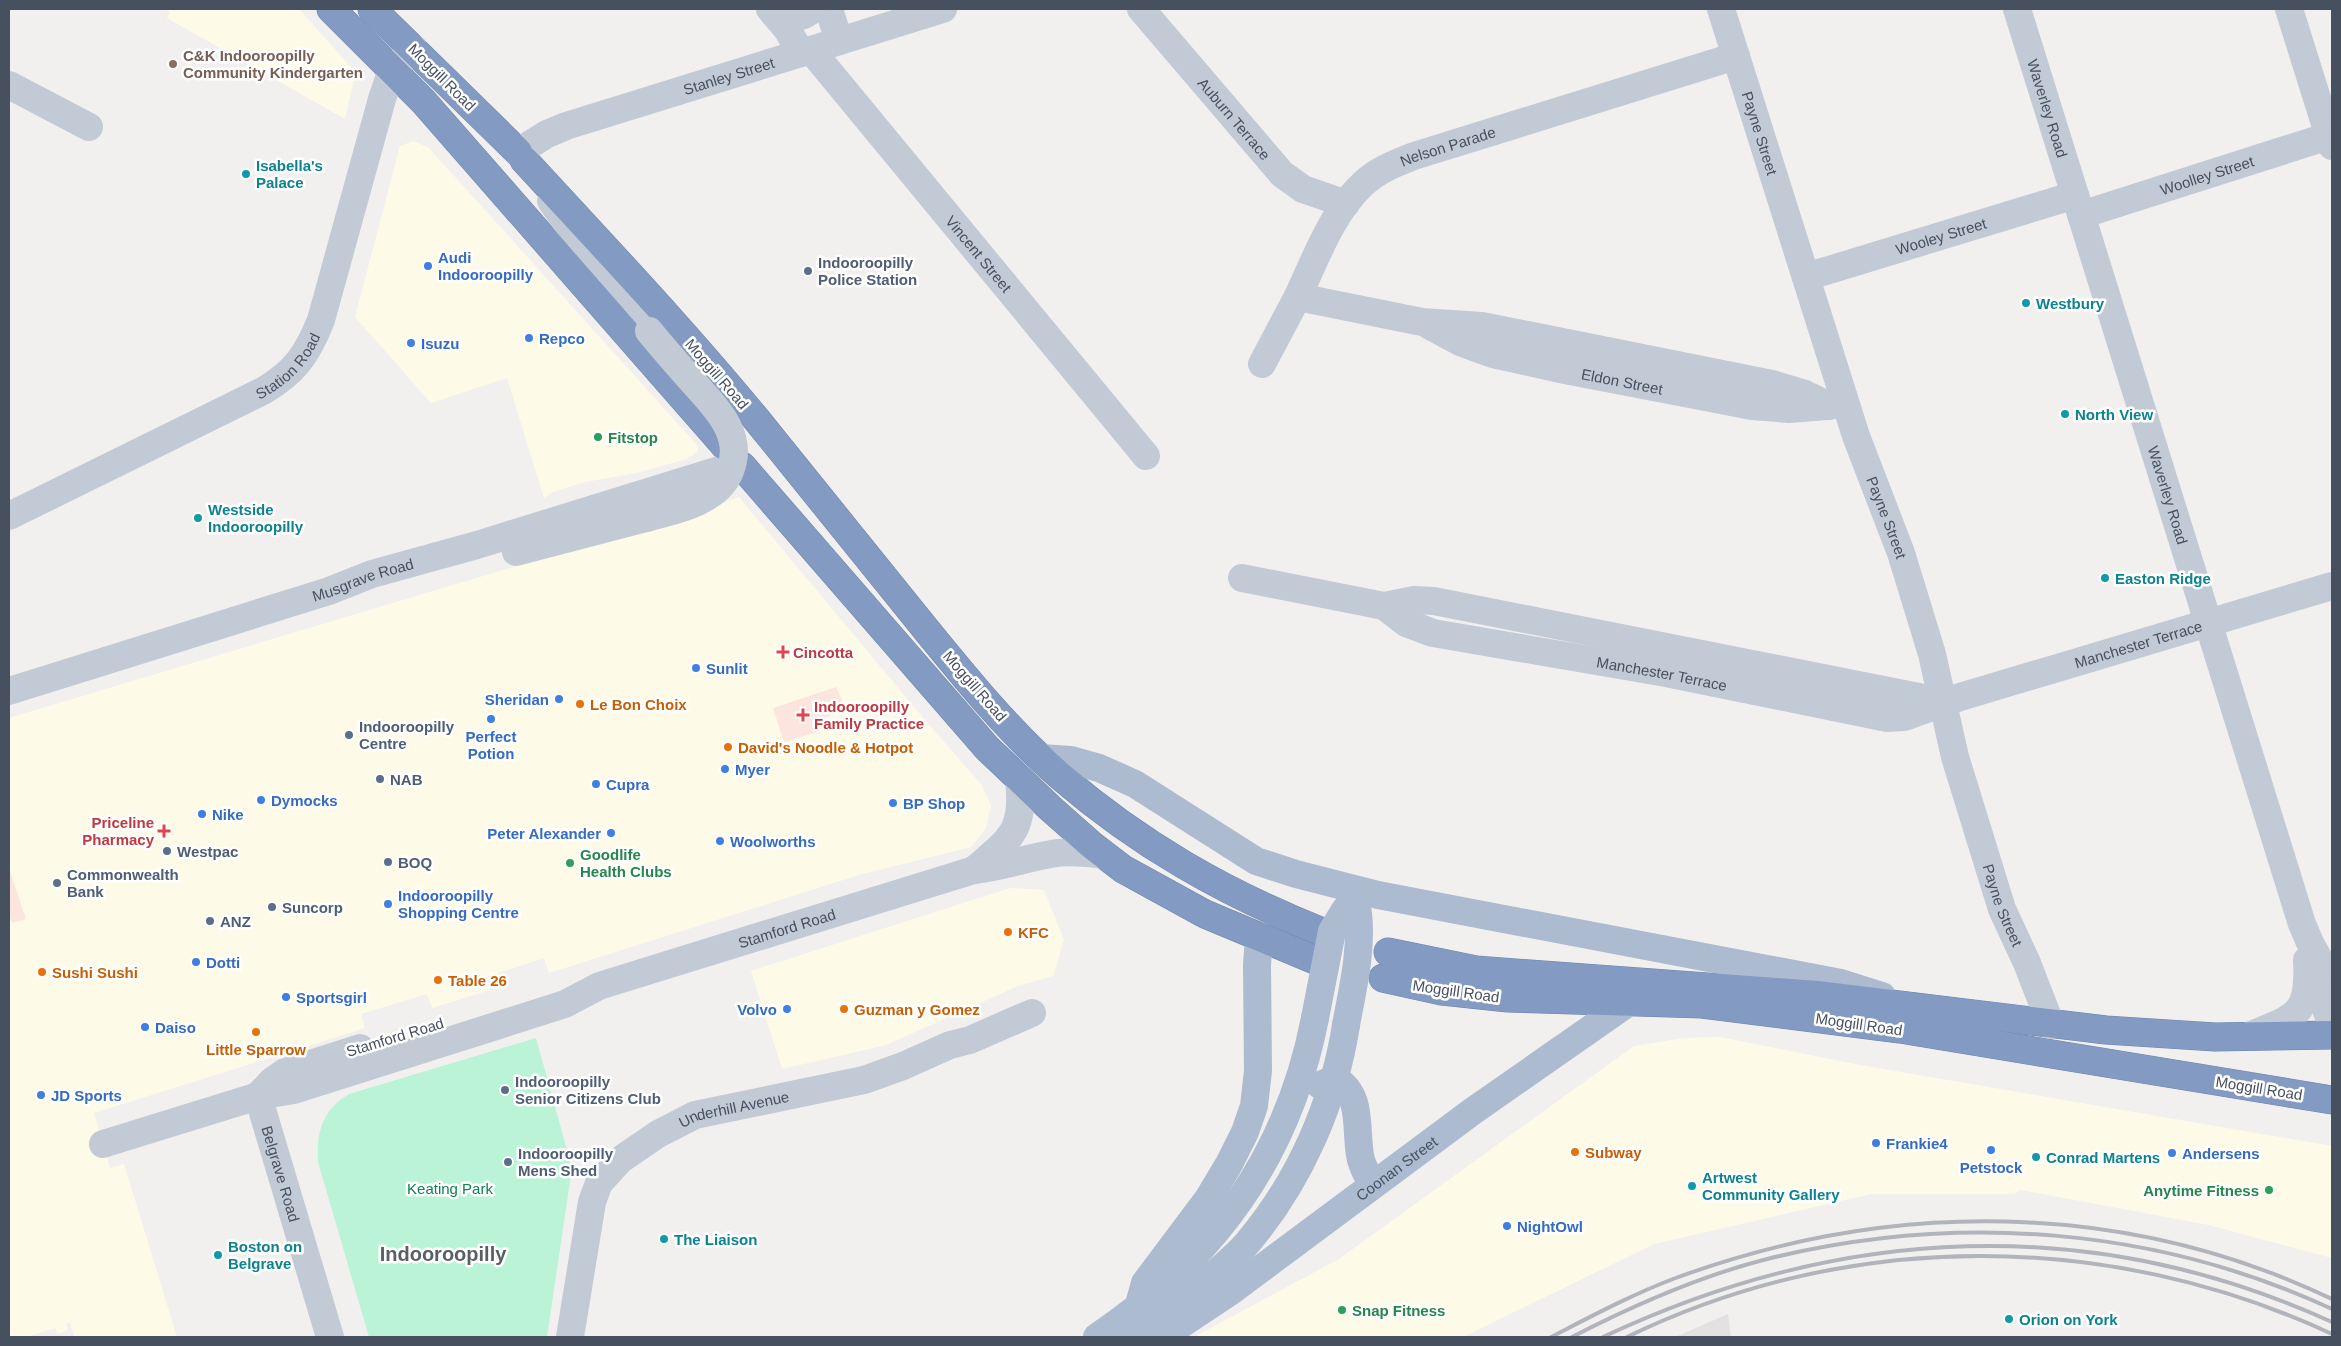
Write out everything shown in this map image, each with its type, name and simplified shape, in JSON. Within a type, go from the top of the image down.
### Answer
[{"type":"highway","name":"Moggill Road","points":[[330,9],[439,119],[735,467],[958,716],[1019,779],[1104,855],[1164,893],[1259,938],[1315,960]]},
{"type":"highway","name":"Moggill Road","points":[[372,9],[521,156],[723,380],[966,678],[1019,737],[1096,805],[1182,865],[1261,907],[1320,931]]},
{"type":"highway","name":"Moggill Road","points":[[1388,952],[1476,970],[1818,994],[2051,1025],[2169,1035],[2332,1035]]},
{"type":"highway","name":"Moggill Road","points":[[1383,978],[1442,991],[1539,1001],[1632,1000],[1692,1003],[1900,1030],[2332,1100]]},
{"type":"main road","points":[[1041,758],[1071,760],[1099,768],[1135,784],[1256,861],[1335,884],[1359,905],[1359,959],[1335,1080],[1303,1158],[1287,1190],[1248,1243],[1200,1288],[1147,1326],[1127,1337]]},
{"type":"main road","points":[[1286,1118],[1308,1053],[1332,931],[1338,918],[1359,905]]},
{"type":"main road","name":"Moggill Road","points":[[1359,905],[1841,983],[1918,1007]]},
{"type":"main road","points":[[1138,1308],[1145,1283],[1208,1199],[1229,1164],[1245,1132],[1254,1106],[1258,1071],[1257,966],[1259,938]]},
{"type":"main road","name":"Coonan Street","points":[[1162,1337],[1230,1291],[1372,1185],[1632,1000]]},
{"type":"main road","points":[[1097,1337],[1138,1308],[1205,1246],[1248,1190],[1286,1118],[1301,1098],[1318,1085],[1335,1080],[1346,1086],[1354,1101],[1359,1129],[1361,1159],[1372,1185]]},
{"type":"street","points":[[772,11],[798,17],[807,14],[812,9]]},
{"type":"street","points":[[829,9],[839,42]]},
{"type":"street","name":"Stanley Street","points":[[521,156],[547,134],[566,126],[943,9]]},
{"type":"street","name":"Auburn Terrace","points":[[1141,9],[1282,174],[1303,190],[1346,204]]},
{"type":"street","name":"Payne Street","points":[[1721,9],[1806,278],[1839,407],[1860,447],[1901,553],[1932,654],[1955,757],[2002,909],[2051,1025]]},
{"type":"street","name":"Waverley Road","points":[[2017,9],[2302,924],[2311,945],[2332,982]]},
{"type":"street","points":[[2289,9],[2331,139]]},
{"type":"street","name":"Vincent Street","points":[[772,11],[1146,456]]},
{"type":"street","points":[[392,70],[414,49]]},
{"type":"street","name":"Nelson Parade","points":[[1262,364],[1298,296],[1316,256],[1346,204],[1368,180],[1402,161],[1736,56]]},
{"type":"street","name":"Station Road","points":[[9,516],[263,391],[283,379],[295,368],[310,347],[321,320],[379,108],[392,70]]},
{"type":"street","points":[[9,85],[89,127]]},
{"type":"street","name":"Woolley Street","points":[[2078,205],[2331,139]]},
{"type":"street","points":[[329,591],[374,585],[446,570],[646,518],[694,503],[714,492],[728,475],[732,465],[734,448],[729,429],[719,413],[649,332],[576,239],[521,156]]},
{"type":"street","name":"Wooley Street","points":[[1806,278],[2078,205]]},
{"type":"street","name":"Eldon Street","points":[[1298,296],[1422,322],[1482,326],[1772,384],[1839,407]]},
{"type":"street","name":"Musgrave Road","points":[[9,690],[329,591],[372,574],[477,545],[735,467]]},
{"type":"street","name":"Manchester Terrace","points":[[1242,578],[1384,606],[1406,623],[1426,631],[1666,673],[1886,718],[1904,717],[1944,702],[2332,586]]},
{"type":"street","name":"Stamford Road","points":[[974,870],[1008,842],[1014,831],[1022,805],[1019,779]]},
{"type":"street","name":"Stamford Road","points":[[103,1144],[258,1096],[272,1080],[288,1070],[563,985],[599,986],[974,870],[997,868],[1027,859],[1059,853],[1104,855]]},
{"type":"street","name":"Waverley Road","points":[[2302,924],[2308,960],[2332,1025]]},
{"type":"street","points":[[2248,1036],[2289,1019],[2300,1010],[2307,989],[2308,960]]},
{"type":"street","name":"Underhill Avenue","points":[[570,1337],[593,1195],[603,1178],[620,1160],[658,1134],[695,1115],[864,1080],[903,1066],[950,1045],[970,1040],[1032,1013]]},
{"type":"street","name":"Belgrave Road","points":[[258,1096],[330,1337]]},
{"type":"shaded area","points":[[164,9],[299,9],[351,67],[354,79],[345,119],[167,18],[170,12]]},
{"type":"shaded area","points":[[413,141],[428,147],[698,446],[697,452],[687,459],[636,473],[585,482],[553,492],[544,498],[507,378],[431,403],[355,317],[400,146]]},
{"type":"shaded area","name":"Indooroopilly Shopping Centre","points":[[739,497],[930,726],[982,785],[991,806],[986,828],[971,847],[862,874],[549,973],[544,958],[486,977],[490,990],[432,1008],[427,994],[361,1014],[365,1028],[94,1113],[110,1168],[124,1164],[177,1337],[74,1337],[70,1323],[66,1324],[68,1330],[58,1334],[55,1328],[26,1337],[9,1337],[9,718],[710,508]]},
{"type":"shaded area","name":"Indooroopilly Family Practice","points":[[836,687],[843,703],[823,721],[814,724],[817,732],[784,742],[773,708]]},
{"type":"shaded area","points":[[10,871],[26,919],[12,923],[9,915]]},
{"type":"shaded area","points":[[1010,888],[1044,890],[1064,940],[1053,976],[1018,986],[886,1045],[782,1069],[751,971]]},
{"type":"shaded area","points":[[1720,1037],[1860,1065],[2332,1146],[2332,1258],[2209,1225],[2021,1190],[2014,1194],[1871,1194],[1654,1244],[1463,1337],[1194,1337],[1339,1259],[1634,1046],[1684,1038]]},
{"type":"shaded area","points":[[1728,1314],[1731,1337],[1675,1337]]},
{"type":"green space","name":"Keating Park","points":[[536,1038],[572,1168],[547,1337],[369,1337],[318,1162],[318,1141],[327,1115],[332,1107],[349,1094]]},
{"type":"railway","points":[[1551,1337],[1657,1285],[1755,1253],[1838,1234],[1921,1224],[2005,1222],[2088,1228],[2171,1242],[2252,1266],[2332,1299]]},
{"type":"railway","points":[[1572,1337],[1668,1292],[1742,1266],[1839,1244],[1911,1235],[1983,1233],[2054,1236],[2126,1245],[2196,1260],[2265,1281],[2332,1309]]},
{"type":"railway","points":[[1603,1337],[1693,1300],[1783,1272],[1874,1254],[1966,1246],[2058,1249],[2149,1262],[2241,1286],[2332,1322]]},
{"type":"railway","points":[[1627,1337],[1712,1302],[1799,1276],[1889,1261],[1979,1256],[2069,1261],[2159,1275],[2247,1300],[2332,1334]]},
{"type":"place","name":"C&K Indooroopilly Community Kindergarten","points":[[173,64]]},
{"type":"place","name":"Isabella's Palace","points":[[246,174]]},
{"type":"place","name":"Audi Indooroopilly","points":[[428,266]]},
{"type":"place","name":"Indooroopilly Police Station","points":[[808,271]]},
{"type":"place","name":"Westbury","points":[[2026,303]]},
{"type":"place","name":"Repco","points":[[529,338]]},
{"type":"place","name":"Isuzu","points":[[411,343]]},
{"type":"place","name":"North View","points":[[2065,414]]},
{"type":"place","name":"Fitstop","points":[[598,437]]},
{"type":"place","name":"Westside Indooroopilly","points":[[198,518]]},
{"type":"place","name":"Easton Ridge","points":[[2105,578]]},
{"type":"place","name":"Cincotta","points":[[783,652]]},
{"type":"place","name":"Sunlit","points":[[696,668]]},
{"type":"place","name":"Sheridan","points":[[559,699]]},
{"type":"place","name":"Le Bon Choix","points":[[580,704]]},
{"type":"place","name":"Indooroopilly Family Practice","points":[[803,715]]},
{"type":"place","name":"Perfect Potion","points":[[491,719]]},
{"type":"place","name":"Indooroopilly Centre","points":[[349,735]]},
{"type":"place","name":"David's Noodle & Hotpot","points":[[728,747]]},
{"type":"place","name":"Myer","points":[[725,769]]},
{"type":"place","name":"NAB","points":[[380,779]]},
{"type":"place","name":"Cupra","points":[[596,784]]},
{"type":"place","name":"Dymocks","points":[[261,800]]},
{"type":"place","name":"BP Shop","points":[[893,803]]},
{"type":"place","name":"Nike","points":[[202,814]]},
{"type":"place","name":"Priceline Pharmacy","points":[[164,831]]},
{"type":"place","name":"Peter Alexander","points":[[611,833]]},
{"type":"place","name":"Woolworths","points":[[720,841]]},
{"type":"place","name":"Westpac","points":[[167,851]]},
{"type":"place","name":"BOQ","points":[[388,862]]},
{"type":"place","name":"Goodlife Health Clubs","points":[[570,863]]},
{"type":"place","name":"Commonwealth Bank","points":[[57,883]]},
{"type":"place","name":"Indooroopilly Shopping Centre","points":[[388,904]]},
{"type":"place","name":"Suncorp","points":[[272,907]]},
{"type":"place","name":"ANZ","points":[[210,921]]},
{"type":"place","name":"KFC","points":[[1008,932]]},
{"type":"place","name":"Dotti","points":[[196,962]]},
{"type":"place","name":"Sushi Sushi","points":[[42,972]]},
{"type":"place","name":"Table 26","points":[[438,980]]},
{"type":"place","name":"Sportsgirl","points":[[286,997]]},
{"type":"place","name":"Volvo","points":[[787,1009]]},
{"type":"place","name":"Guzman y Gomez","points":[[844,1009]]},
{"type":"place","name":"Daiso","points":[[145,1027]]},
{"type":"place","name":"Little Sparrow","points":[[256,1032]]},
{"type":"place","name":"Indooroopilly Senior Citizens Club","points":[[505,1090]]},
{"type":"place","name":"JD Sports","points":[[41,1095]]},
{"type":"place","name":"Frankie4","points":[[1876,1143]]},
{"type":"place","name":"Petstock","points":[[1991,1150]]},
{"type":"place","name":"Subway","points":[[1575,1152]]},
{"type":"place","name":"Andersens","points":[[2172,1153]]},
{"type":"place","name":"Conrad Martens","points":[[2036,1157]]},
{"type":"place","name":"Indooroopilly Mens Shed","points":[[508,1162]]},
{"type":"place","name":"Artwest Community Gallery","points":[[1692,1186]]},
{"type":"place","name":"Anytime Fitness","points":[[2269,1190]]},
{"type":"place","name":"NightOwl","points":[[1507,1226]]},
{"type":"place","name":"The Liaison","points":[[664,1239]]},
{"type":"place","name":"Boston on Belgrave","points":[[218,1255]]},
{"type":"place","name":"Snap Fitness","points":[[1342,1310]]},
{"type":"place","name":"Orion on York","points":[[2009,1319]]},
{"type":"district","name":"Indooroopilly","points":[[443,1254]]}]
